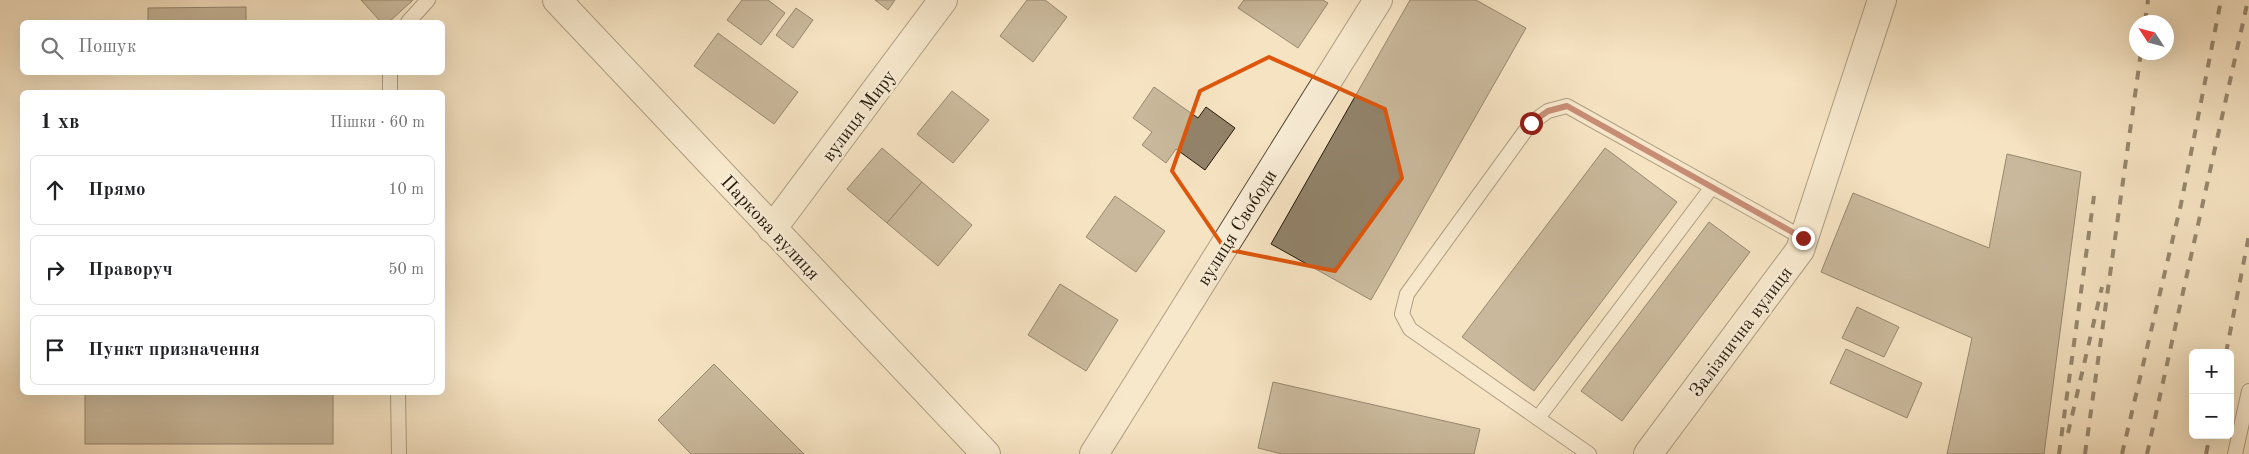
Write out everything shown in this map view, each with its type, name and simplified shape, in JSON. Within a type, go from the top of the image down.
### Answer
[{"type":"street","name":"Паркова вулиця","points":[[557,0],[986,454]]},
{"type":"street","name":"вулиця Миру","points":[[772,229],[943,0]]},
{"type":"street","name":"вулиця Свободи","points":[[1094,454],[1378,0]]},
{"type":"street","name":"Залізнична вулиця","points":[[1648,454],[1800,250],[1882,0]]},
{"type":"lane","points":[[410,20],[428,0]]},
{"type":"lane","points":[[390,75],[390,90]]},
{"type":"lane","points":[[1590,454],[1410,329],[1402,314],[1407,294],[1531,123],[1548,111],[1567,106],[1803,238]]},
{"type":"lane","points":[[1538,418],[1712,187]]},
{"type":"lane","points":[[2235,454],[2249,391]]},
{"type":"lane","points":[[398,395],[399,454]]},
{"type":"highlighted area","points":[[1269,57],[1385,109],[1402,178],[1335,271],[1225,249],[1172,171],[1200,91]]},
{"type":"building","points":[[361,0],[413,0],[391,20],[379,20]]},
{"type":"building","points":[[742,0],[768,0],[785,13],[761,45],[727,20]]},
{"type":"building","points":[[875,0],[895,0],[888,10]]},
{"type":"building","points":[[1027,0],[1045,0],[1067,17],[1033,62],[1000,36]]},
{"type":"building","points":[[1244,0],[1323,0],[1328,3],[1298,48],[1238,8]]},
{"type":"building","points":[[1410,0],[1476,0],[1526,28],[1371,300],[1271,244]]},
{"type":"building","points":[[246,7],[246,20],[148,20],[148,8]]},
{"type":"building","points":[[796,8],[813,20],[793,48],[776,35]]},
{"type":"building","points":[[718,33],[798,92],[774,124],[694,66]]},
{"type":"building","points":[[1154,87],[1198,118],[1206,107],[1235,128],[1205,170],[1176,149],[1166,163],[1142,145],[1152,132],[1133,118]]},
{"type":"building","points":[[952,91],[989,120],[953,163],[917,134]]},
{"type":"building","points":[[882,148],[922,182],[887,223],[847,189]]},
{"type":"building","points":[[1605,148],[1677,202],[1534,391],[1462,337]]},
{"type":"building","points":[[2007,154],[2081,172],[2044,454],[1947,454],[1972,338],[1821,272],[1853,193],[1989,248]]},
{"type":"building","points":[[922,182],[972,225],[938,266],[887,223]]},
{"type":"building","points":[[1115,196],[1165,231],[1136,272],[1086,237]]},
{"type":"building","points":[[1709,222],[1750,252],[1622,421],[1581,391]]},
{"type":"building","points":[[1060,284],[1118,320],[1086,371],[1028,335]]},
{"type":"building","points":[[1857,307],[1899,327],[1884,357],[1842,338]]},
{"type":"building","points":[[1846,349],[1922,383],[1907,418],[1830,383]]},
{"type":"building","points":[[714,364],[804,454],[691,454],[658,420]]},
{"type":"building","points":[[1273,382],[1480,429],[1474,454],[1282,454],[1258,448]]},
{"type":"building","points":[[85,395],[333,395],[333,444],[85,444]]},
{"type":"railway","points":[[2146,15],[2148,0]]},
{"type":"railway","points":[[2122,454],[2181,204],[2221,0]]},
{"type":"railway","points":[[2147,454],[2248,0]]},
{"type":"railway","points":[[2085,454],[2140,60]]},
{"type":"railway","points":[[2059,454],[2094,196]]},
{"type":"railway","points":[[2227,349],[2249,235]]},
{"type":"railway","points":[[2068,433],[2102,287]]},
{"type":"railway","points":[[2206,454],[2209,439]]},
{"type":"route","points":[[1531,123],[1548,111],[1567,106],[1803,238]]}]
